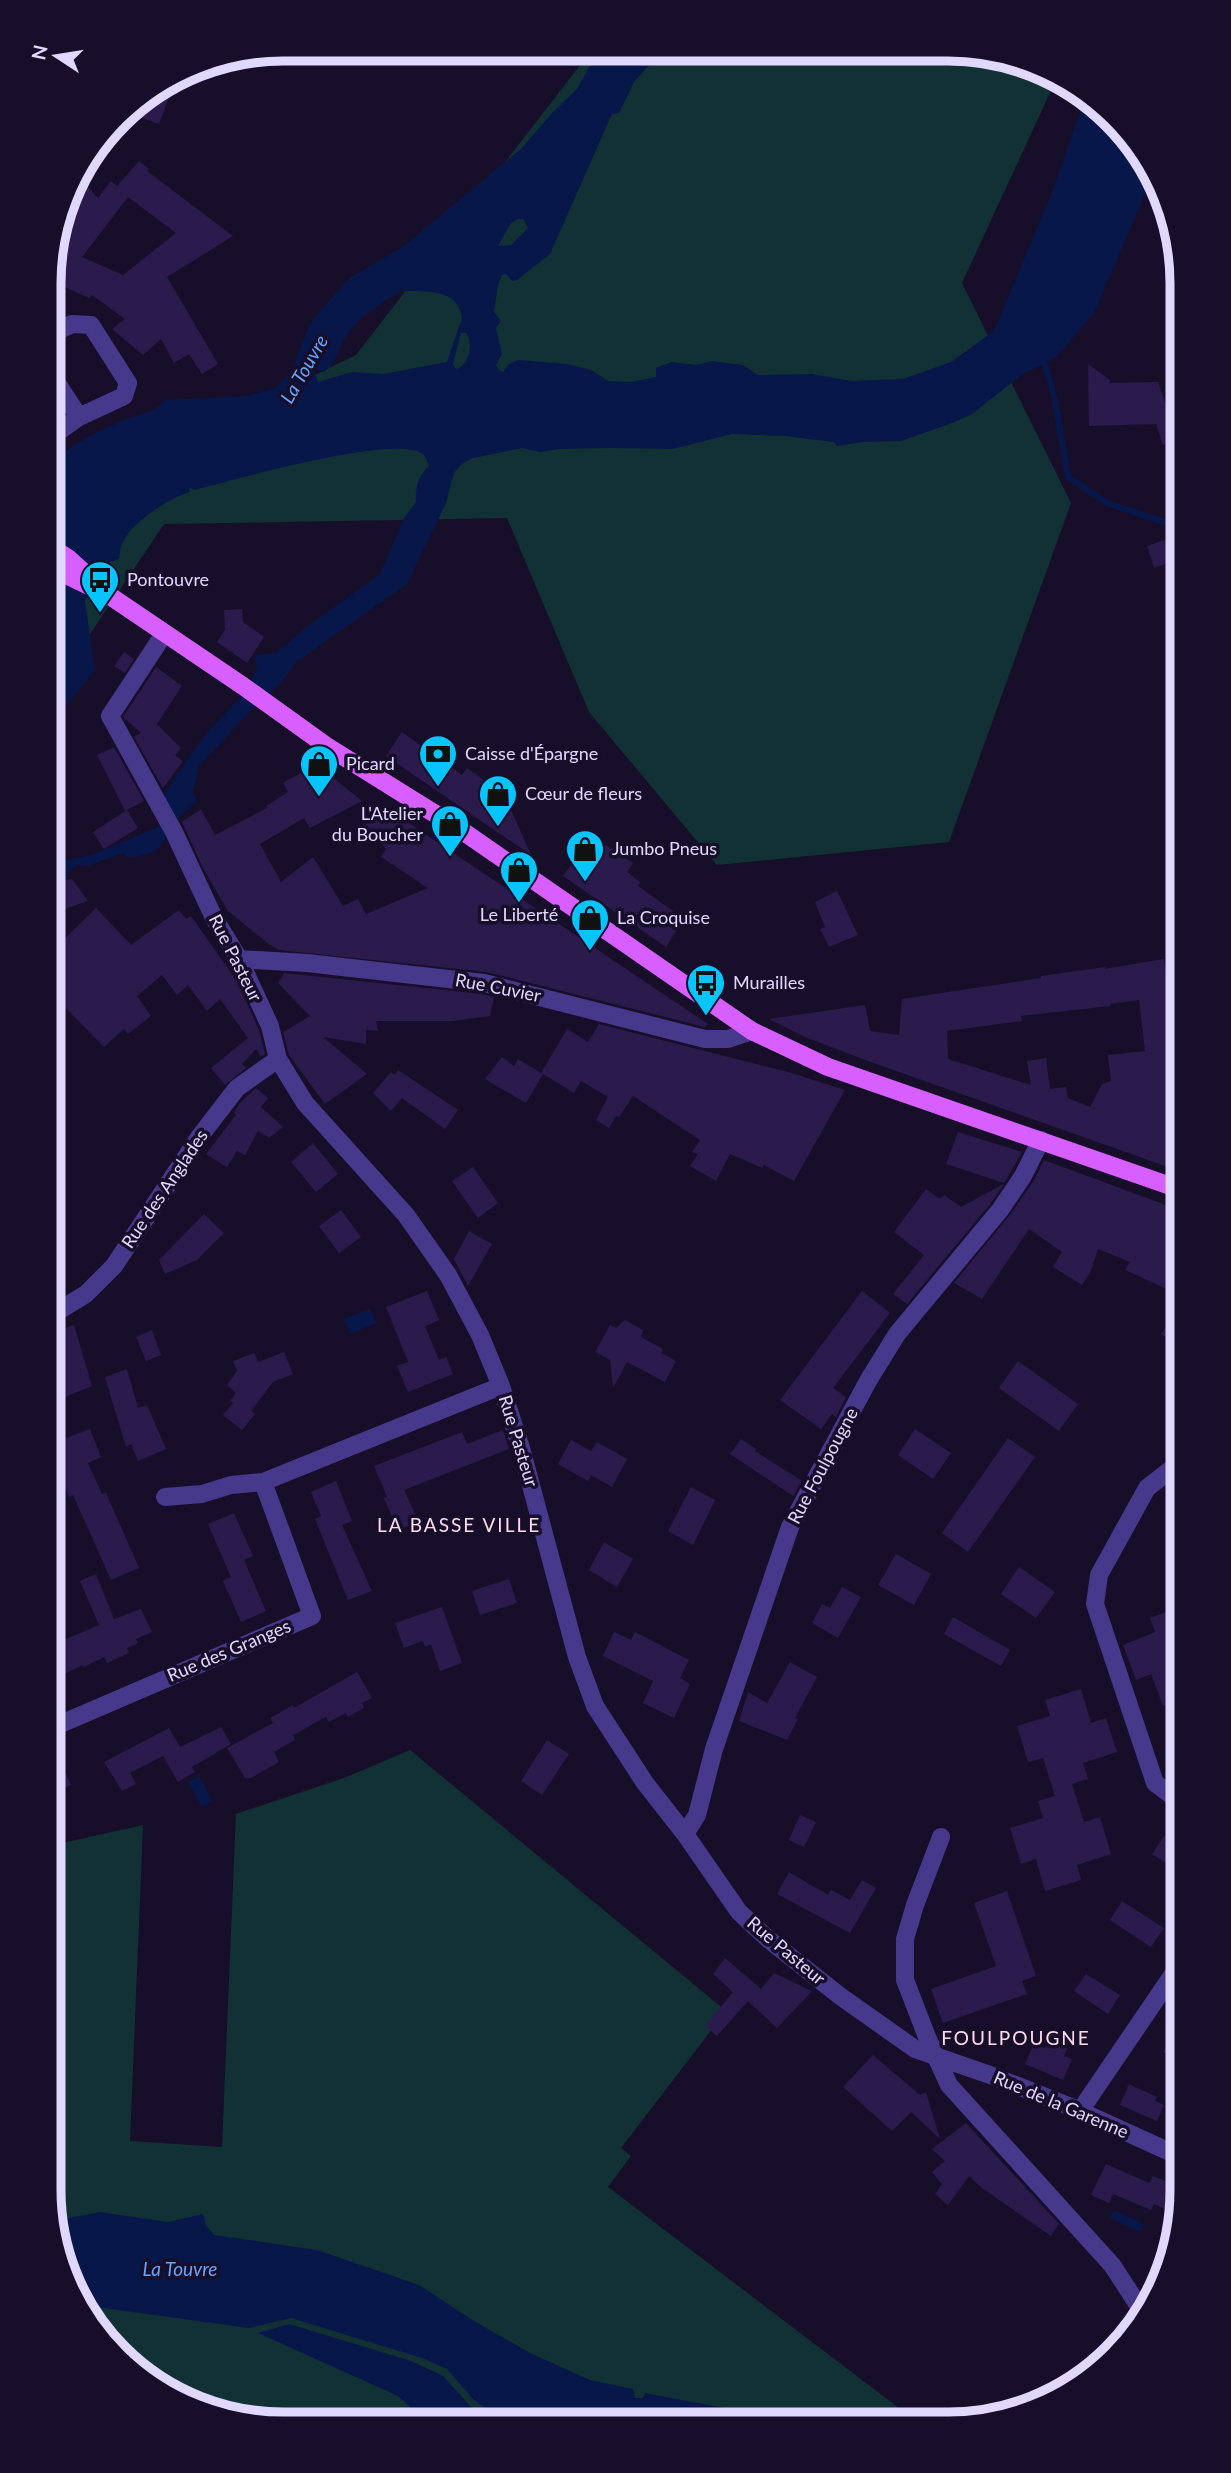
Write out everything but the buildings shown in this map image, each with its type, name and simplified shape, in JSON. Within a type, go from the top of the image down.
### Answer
[{"type":"main road","points":[[62,554],[104,592],[164,634],[328,747],[494,853],[752,1031],[828,1067],[1170,1186]]},
{"type":"main road","points":[[62,576],[104,592]]},
{"type":"street","points":[[62,329],[72,324],[90,325],[128,383],[124,396],[79,417],[62,429]]},
{"type":"street","points":[[62,391],[79,417]]},
{"type":"street","name":"Rue Pasteur","points":[[164,634],[110,716],[174,832],[214,918],[239,959],[270,1026],[278,1059],[305,1103],[406,1215],[448,1275],[480,1335],[501,1386],[521,1448],[577,1657],[596,1706],[645,1783],[685,1834],[739,1912],[768,1939],[895,2035],[915,2049],[938,2058]]},
{"type":"street","name":"Rue Cuvier","points":[[239,959],[484,983],[705,1039],[728,1039],[752,1031]]},
{"type":"street","name":"Rue des Anglades","points":[[61,1309],[86,1294],[114,1266],[200,1136],[237,1088],[278,1059]]},
{"type":"street","name":"Rue Foulpougne","points":[[685,1834],[697,1815],[719,1736],[790,1527],[800,1506],[868,1381],[897,1335],[1000,1210],[1023,1176],[1041,1140]]},
{"type":"street","points":[[165,1497],[202,1494],[231,1485],[263,1482],[501,1386]]},
{"type":"street","points":[[1169,1471],[1147,1488],[1098,1575],[1096,1604],[1155,1783],[1169,1795]]},
{"type":"street","name":"Rue des Granges","points":[[61,1724],[312,1616],[263,1482]]},
{"type":"street","points":[[941,1837],[905,1939],[905,1980],[917,2010],[949,2085],[1112,2265],[1138,2304]]},
{"type":"street","points":[[1080,2111],[1169,1980]]},
{"type":"street","points":[[895,2035],[907,2030],[914,2022],[917,2010]]},
{"type":"street","name":"Rue de la Garenne","points":[[938,2058],[990,2075],[1080,2111],[1169,2152]]},
{"type":"green space","points":[[583,61],[948,61],[991,66],[1019,73],[1052,88],[962,283],[1071,503],[949,842],[717,865],[589,712],[507,518],[164,524],[62,676],[62,589],[201,430],[356,355]]},
{"type":"green space","points":[[410,1750],[726,2011],[621,2148],[631,2156],[608,2187],[904,2412],[254,2410],[198,2395],[172,2382],[137,2357],[116,2336],[84,2288],[73,2261],[62,2205],[61,1843],[143,1825],[130,2141],[222,2147],[236,1814],[344,1778]]},
{"type":"water","name":"La Touvre","points":[[592,61],[653,61],[634,82],[619,113],[612,114],[550,254],[517,280],[512,281],[506,274],[502,275],[494,312],[501,321],[496,328],[502,354],[496,365],[503,372],[509,364],[518,360],[567,364],[591,370],[608,381],[631,382],[656,377],[656,368],[671,362],[697,365],[711,361],[743,365],[758,375],[812,374],[852,381],[903,379],[951,362],[994,331],[1050,197],[1082,107],[1115,137],[1148,187],[1094,313],[1058,355],[1024,373],[972,414],[952,423],[901,441],[837,446],[834,442],[784,436],[732,434],[673,449],[560,449],[540,452],[522,448],[473,458],[462,464],[454,473],[446,503],[407,584],[296,662],[280,684],[254,707],[199,766],[193,792],[197,802],[178,818],[159,848],[139,856],[127,857],[124,853],[87,866],[78,865],[70,869],[66,881],[62,882],[62,861],[92,855],[160,826],[165,793],[200,741],[241,696],[257,669],[255,655],[276,653],[308,626],[380,574],[404,518],[416,502],[420,478],[429,466],[421,453],[405,449],[379,450],[311,461],[194,490],[189,487],[190,492],[152,512],[134,527],[121,546],[119,559],[104,564],[85,601],[95,670],[62,711],[62,454],[117,423],[153,410],[165,400],[248,396],[275,388],[292,371],[310,323],[351,277],[404,246],[521,149],[577,89]],"holes":[[[523,219],[528,228],[511,245],[498,246],[511,223]],[[401,291],[439,293],[454,301],[459,308],[462,318],[447,362],[383,374],[352,372],[318,382],[312,368],[324,372],[329,368],[356,323]],[[461,333],[466,333],[470,348],[464,364],[456,369],[453,364]]]},
{"type":"water","points":[[370,1309],[376,1323],[350,1334],[344,1319]]},
{"type":"water","points":[[199,1776],[213,1801],[202,1807],[188,1782]]},
{"type":"water","points":[[1114,2210],[1144,2224],[1140,2232],[1110,2218]]},
{"type":"water","name":"La Touvre","points":[[100,2212],[168,2222],[203,2214],[206,2225],[214,2235],[317,2250],[419,2285],[530,2353],[590,2380],[633,2389],[635,2398],[643,2398],[645,2393],[724,2408],[798,2412],[491,2412],[473,2399],[447,2369],[422,2358],[291,2318],[249,2328],[95,2307],[73,2261],[64,2217]]},
{"type":"water","points":[[289,2324],[411,2361],[443,2376],[478,2412],[416,2412],[398,2396],[258,2333]]},
{"type":"waterway","points":[[1045,364],[1055,400],[1068,477],[1107,503],[1170,524]]},
{"type":"place","name":"Pontouvre","points":[[100,614]]},
{"type":"place","name":"Caisse d'Épargne","points":[[438,788]]},
{"type":"place","name":"Picard","points":[[319,798]]},
{"type":"place","name":"Cœur de fleurs","points":[[498,828]]},
{"type":"place","name":"L'Atelier du Boucher","points":[[450,858]]},
{"type":"place","name":"Jumbo Pneus","points":[[585,883]]},
{"type":"place","name":"Le Liberté","points":[[519,904]]},
{"type":"place","name":"La Croquise","points":[[590,952]]},
{"type":"place","name":"Murailles","points":[[706,1017]]},
{"type":"district","name":"LA BASSE VILLE","points":[[459,1525]]},
{"type":"district","name":"FOULPOUGNE","points":[[1016,2038]]}]
